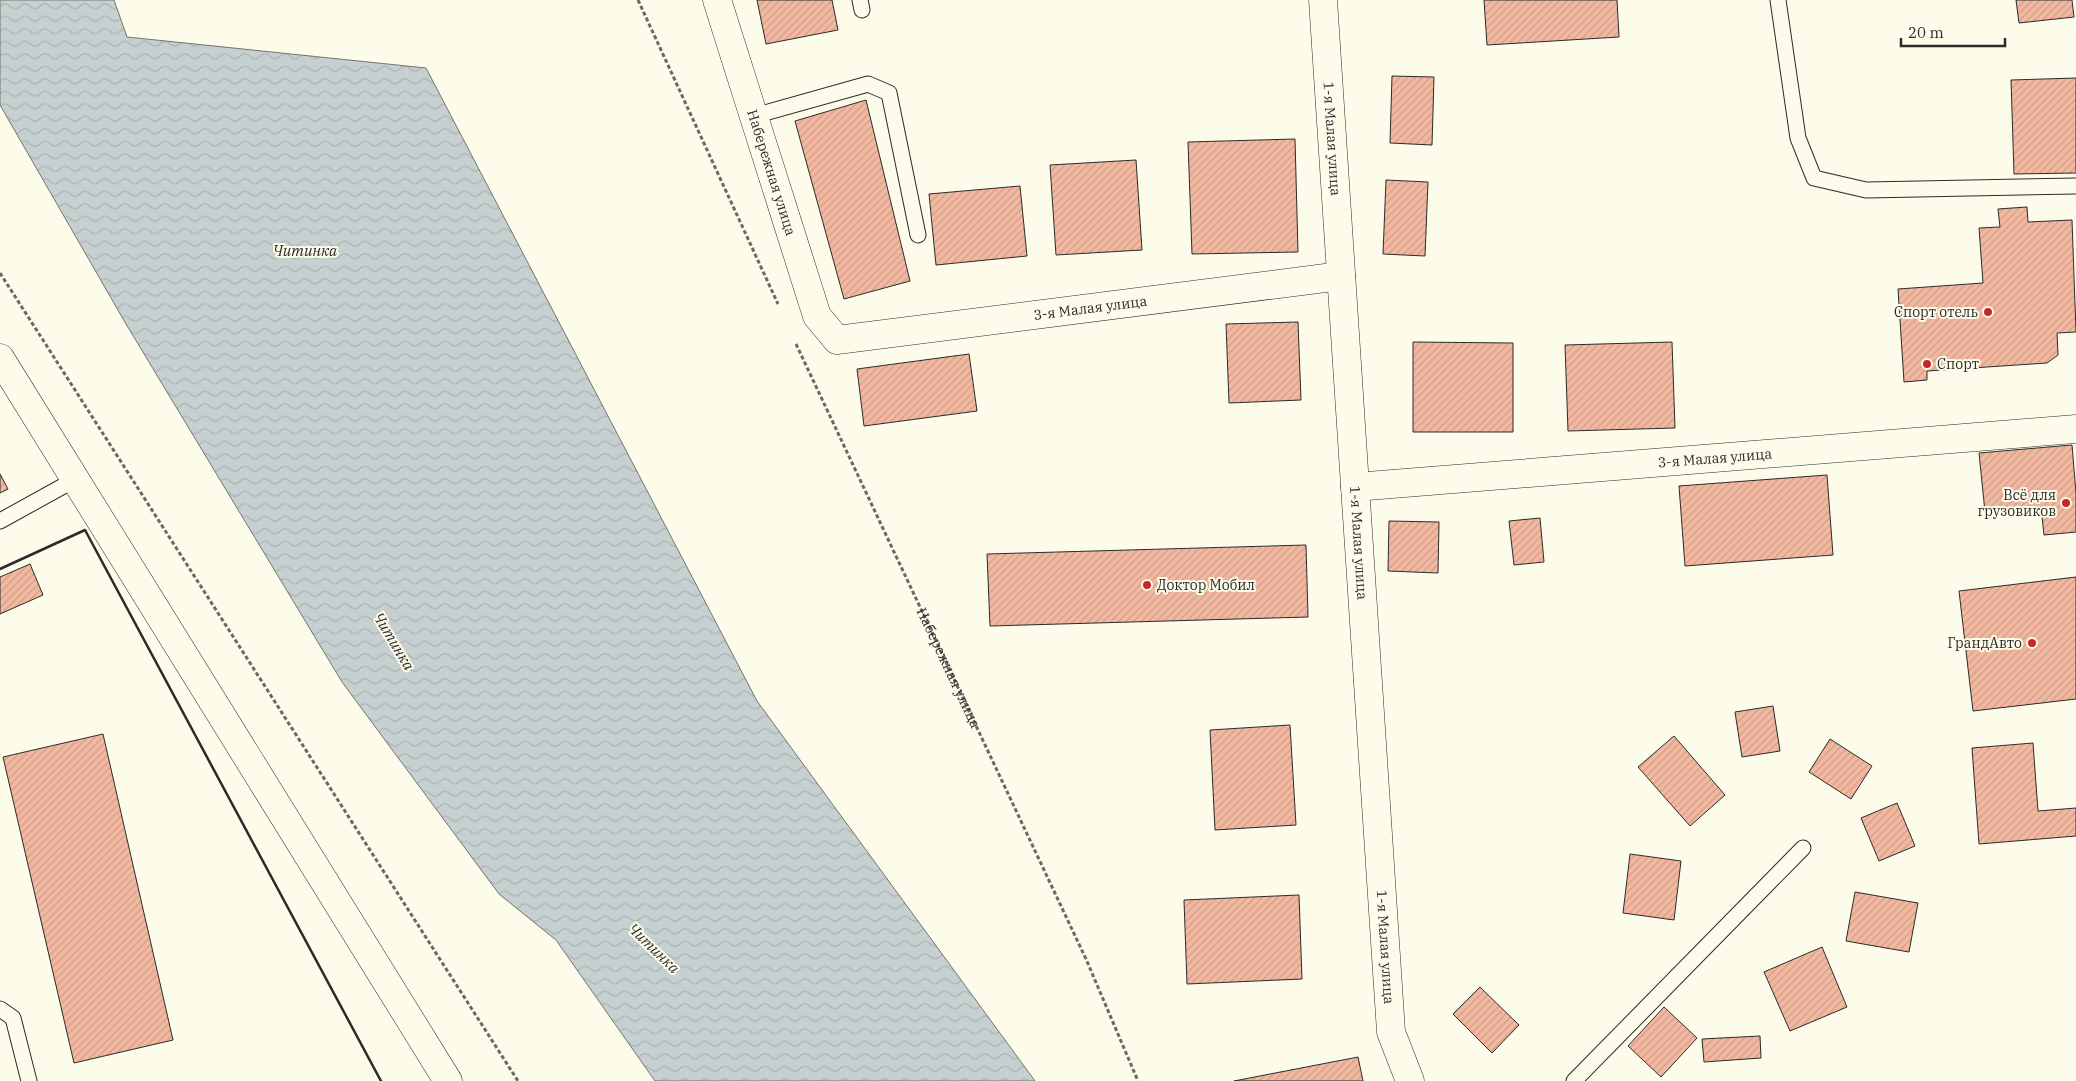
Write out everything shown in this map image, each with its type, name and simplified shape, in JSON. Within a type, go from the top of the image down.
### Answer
[{"type":"street","name":"Набережная улица","points":[[717,0],[817,316],[838,340]]},
{"type":"street","name":"1-я Малая улица","points":[[1323,0],[1391,1032],[1410,1081]]},
{"type":"street","name":"3-я Малая улица","points":[[838,340],[1341,276]]},
{"type":"street","points":[[0,358],[448,1081]]},
{"type":"street","name":"3-я Малая улица","points":[[1355,487],[2076,429]]},
{"type":"lane","points":[[1778,0],[1798,138],[1814,178],[1866,190],[2076,186]]},
{"type":"lane","points":[[754,116],[868,84],[888,93],[918,235]]},
{"type":"lane","points":[[0,521],[76,480]]},
{"type":"lane","points":[[1574,1081],[1803,848]]},
{"type":"lane","points":[[0,1009],[13,1018],[29,1081]]},
{"type":"path","points":[[638,0],[780,310]]},
{"type":"path","points":[[0,273],[518,1081]]},
{"type":"path","name":"Набережная улица","points":[[793,337],[1086,959],[1138,1081]]},
{"type":"water","name":"Читинка","points":[[0,0],[114,0],[127,37],[426,68],[757,701],[1035,1081],[655,1081],[556,940],[499,894],[342,682],[126,324],[0,105]]},
{"type":"building","points":[[757,0],[832,0],[838,30],[766,44]]},
{"type":"building","points":[[1484,0],[1617,0],[1619,37],[1487,45]]},
{"type":"building","points":[[2016,0],[2072,0],[2074,17],[2019,23]]},
{"type":"building","points":[[1392,76],[1434,77],[1432,145],[1390,143]]},
{"type":"building","points":[[2076,78],[2076,173],[2014,174],[2011,80]]},
{"type":"building","points":[[866,100],[910,281],[844,299],[795,121]]},
{"type":"building","points":[[1295,139],[1298,252],[1192,254],[1188,142]]},
{"type":"building","points":[[1136,160],[1142,250],[1056,255],[1050,165]]},
{"type":"building","points":[[1386,180],[1428,182],[1425,256],[1383,254]]},
{"type":"building","points":[[1020,186],[1027,256],[936,265],[929,194]]},
{"type":"building","name":"Спорт отель","points":[[2027,207],[2028,222],[2072,220],[2076,332],[2057,333],[2058,355],[2047,363],[1927,371],[1927,380],[1904,382],[1898,289],[1983,283],[1979,228],[2000,227],[1998,209]]},
{"type":"building","points":[[1298,322],[1301,400],[1229,403],[1226,324]]},
{"type":"building","points":[[1413,342],[1513,343],[1513,432],[1413,432]]},
{"type":"building","points":[[1672,342],[1675,428],[1568,431],[1565,345]]},
{"type":"building","points":[[969,354],[977,411],[864,426],[857,369]]},
{"type":"building","points":[[2072,445],[2076,493],[2076,532],[2044,535],[2041,507],[1985,512],[1979,453]]},
{"type":"building","points":[[0,474],[8,489],[0,493]]},
{"type":"building","points":[[1827,475],[1833,555],[1685,566],[1679,486]]},
{"type":"building","points":[[1540,518],[1544,562],[1514,565],[1509,521]]},
{"type":"building","points":[[1389,521],[1439,522],[1438,573],[1388,571]]},
{"type":"building","points":[[1306,545],[1308,617],[990,626],[987,554]]},
{"type":"building","points":[[30,564],[43,595],[0,614],[0,577]]},
{"type":"building","points":[[2076,577],[2076,699],[1973,711],[1959,591]]},
{"type":"building","points":[[1773,706],[1780,751],[1742,757],[1735,712]]},
{"type":"building","points":[[1290,725],[1296,825],[1215,830],[1210,730]]},
{"type":"building","points":[[103,734],[173,1040],[74,1063],[3,757]]},
{"type":"building","points":[[1674,736],[1725,795],[1690,826],[1638,767]]},
{"type":"building","points":[[1830,739],[1872,766],[1851,799],[1809,772]]},
{"type":"building","points":[[2033,743],[2038,811],[2076,808],[2076,836],[1979,844],[1972,748]]},
{"type":"building","points":[[1897,803],[1915,846],[1879,861],[1861,818]]},
{"type":"building","points":[[1630,854],[1681,861],[1674,920],[1623,913]]},
{"type":"building","points":[[1855,892],[1918,903],[1909,952],[1846,941]]},
{"type":"building","points":[[1299,895],[1302,979],[1187,984],[1184,900]]},
{"type":"building","points":[[1822,947],[1847,1007],[1790,1031],[1764,972]]},
{"type":"building","points":[[1480,987],[1519,1025],[1492,1053],[1453,1014]]},
{"type":"building","points":[[1664,1007],[1697,1038],[1661,1077],[1628,1046]]},
{"type":"building","points":[[1760,1036],[1761,1058],[1704,1062],[1702,1039]]},
{"type":"building","points":[[1358,1057],[1363,1081],[1234,1081]]},
{"type":"wall","points":[[0,569],[85,530],[381,1081]]},
{"type":"place","name":"Спорт отель","points":[[1988,312]]},
{"type":"place","name":"Спорт","points":[[1927,364]]},
{"type":"place","name":"Всё для грузовиков","points":[[2066,503]]},
{"type":"place","name":"Доктор Мобил","points":[[1147,585]]},
{"type":"place","name":"ГрандАвто","points":[[2032,643]]}]
